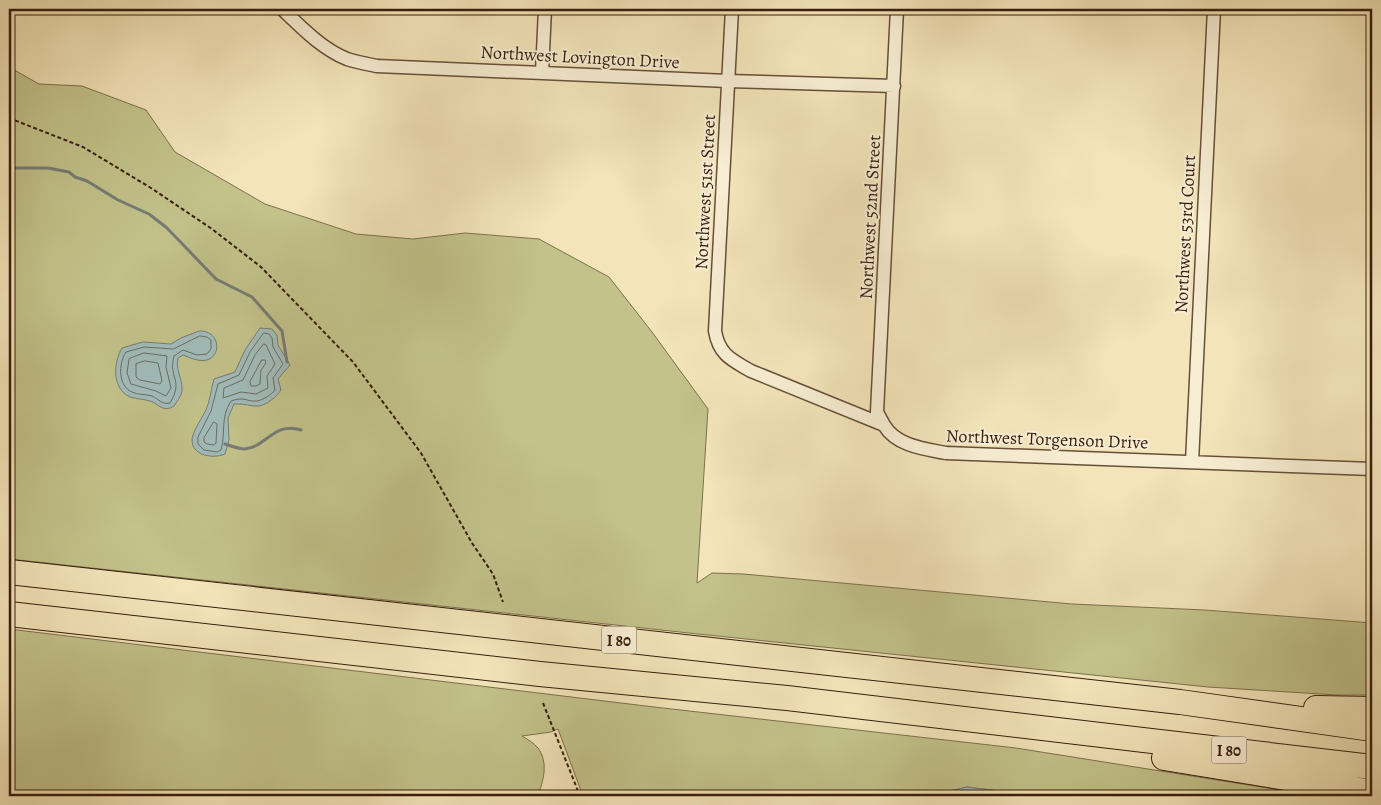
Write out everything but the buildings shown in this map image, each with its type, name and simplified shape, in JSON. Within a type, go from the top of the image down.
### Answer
[{"type":"highway","name":"I 80","points":[[9,572],[1180,702],[1372,729]]},
{"type":"highway","name":"I 80","points":[[9,614],[530,673],[787,698],[1372,767]]},
{"type":"highway","points":[[1180,702],[1256,707],[1372,708]]},
{"type":"highway","points":[[1086,734],[1141,754],[1372,792]]},
{"type":"street","name":"Northwest Lovington Drive","points":[[282,9],[319,42],[347,59],[377,66],[894,86]]},
{"type":"street","points":[[542,72],[546,9]]},
{"type":"street","name":"Northwest 51st Street","points":[[732,9],[715,332],[717,342],[722,351],[731,360],[741,365]]},
{"type":"street","name":"Northwest 52nd Street","points":[[884,425],[877,412],[897,9]]},
{"type":"street","name":"Northwest 53rd Court","points":[[1192,462],[1214,9]]},
{"type":"street","name":"Northwest Torgenson Drive","points":[[741,365],[884,425],[899,440],[918,448],[946,453],[1372,469]]},
{"type":"lane","points":[[9,22],[10,9]]},
{"type":"path","points":[[9,118],[83,147],[151,188],[212,229],[261,267],[353,362],[420,453],[472,544],[493,574],[502,602]]},
{"type":"path","points":[[543,703],[580,796]]},
{"type":"green space","points":[[9,67],[39,84],[82,86],[146,110],[175,152],[265,204],[356,234],[413,239],[465,233],[539,239],[609,277],[708,409],[697,583],[712,573],[743,574],[1072,604],[1205,610],[1372,623],[1372,695],[1337,695],[1208,687],[9,559]]},
{"type":"green space","points":[[9,629],[654,707],[1016,748],[1318,796],[1038,796],[967,787],[930,796],[583,796],[558,729],[551,732],[522,736],[536,746],[543,760],[543,778],[538,796],[9,796]]},
{"type":"water","points":[[260,328],[272,329],[277,335],[278,345],[290,365],[278,379],[281,390],[272,400],[262,405],[234,404],[228,418],[229,440],[225,454],[207,456],[202,454],[194,447],[192,442],[193,435],[207,406],[214,379],[235,372],[245,350]]},
{"type":"water","points":[[199,331],[206,332],[215,339],[217,349],[212,358],[207,360],[183,355],[178,358],[182,391],[174,406],[167,409],[150,401],[130,397],[120,388],[117,382],[116,368],[122,348],[143,342],[171,344]]},
{"type":"water","points":[[967,787],[1037,796],[930,796]]},
{"type":"waterway","points":[[9,168],[48,168],[69,172],[118,200],[149,214],[167,228],[216,279],[252,297],[282,331],[287,362]]},
{"type":"waterway","points":[[225,444],[245,449],[259,444],[284,429],[301,430]]}]
